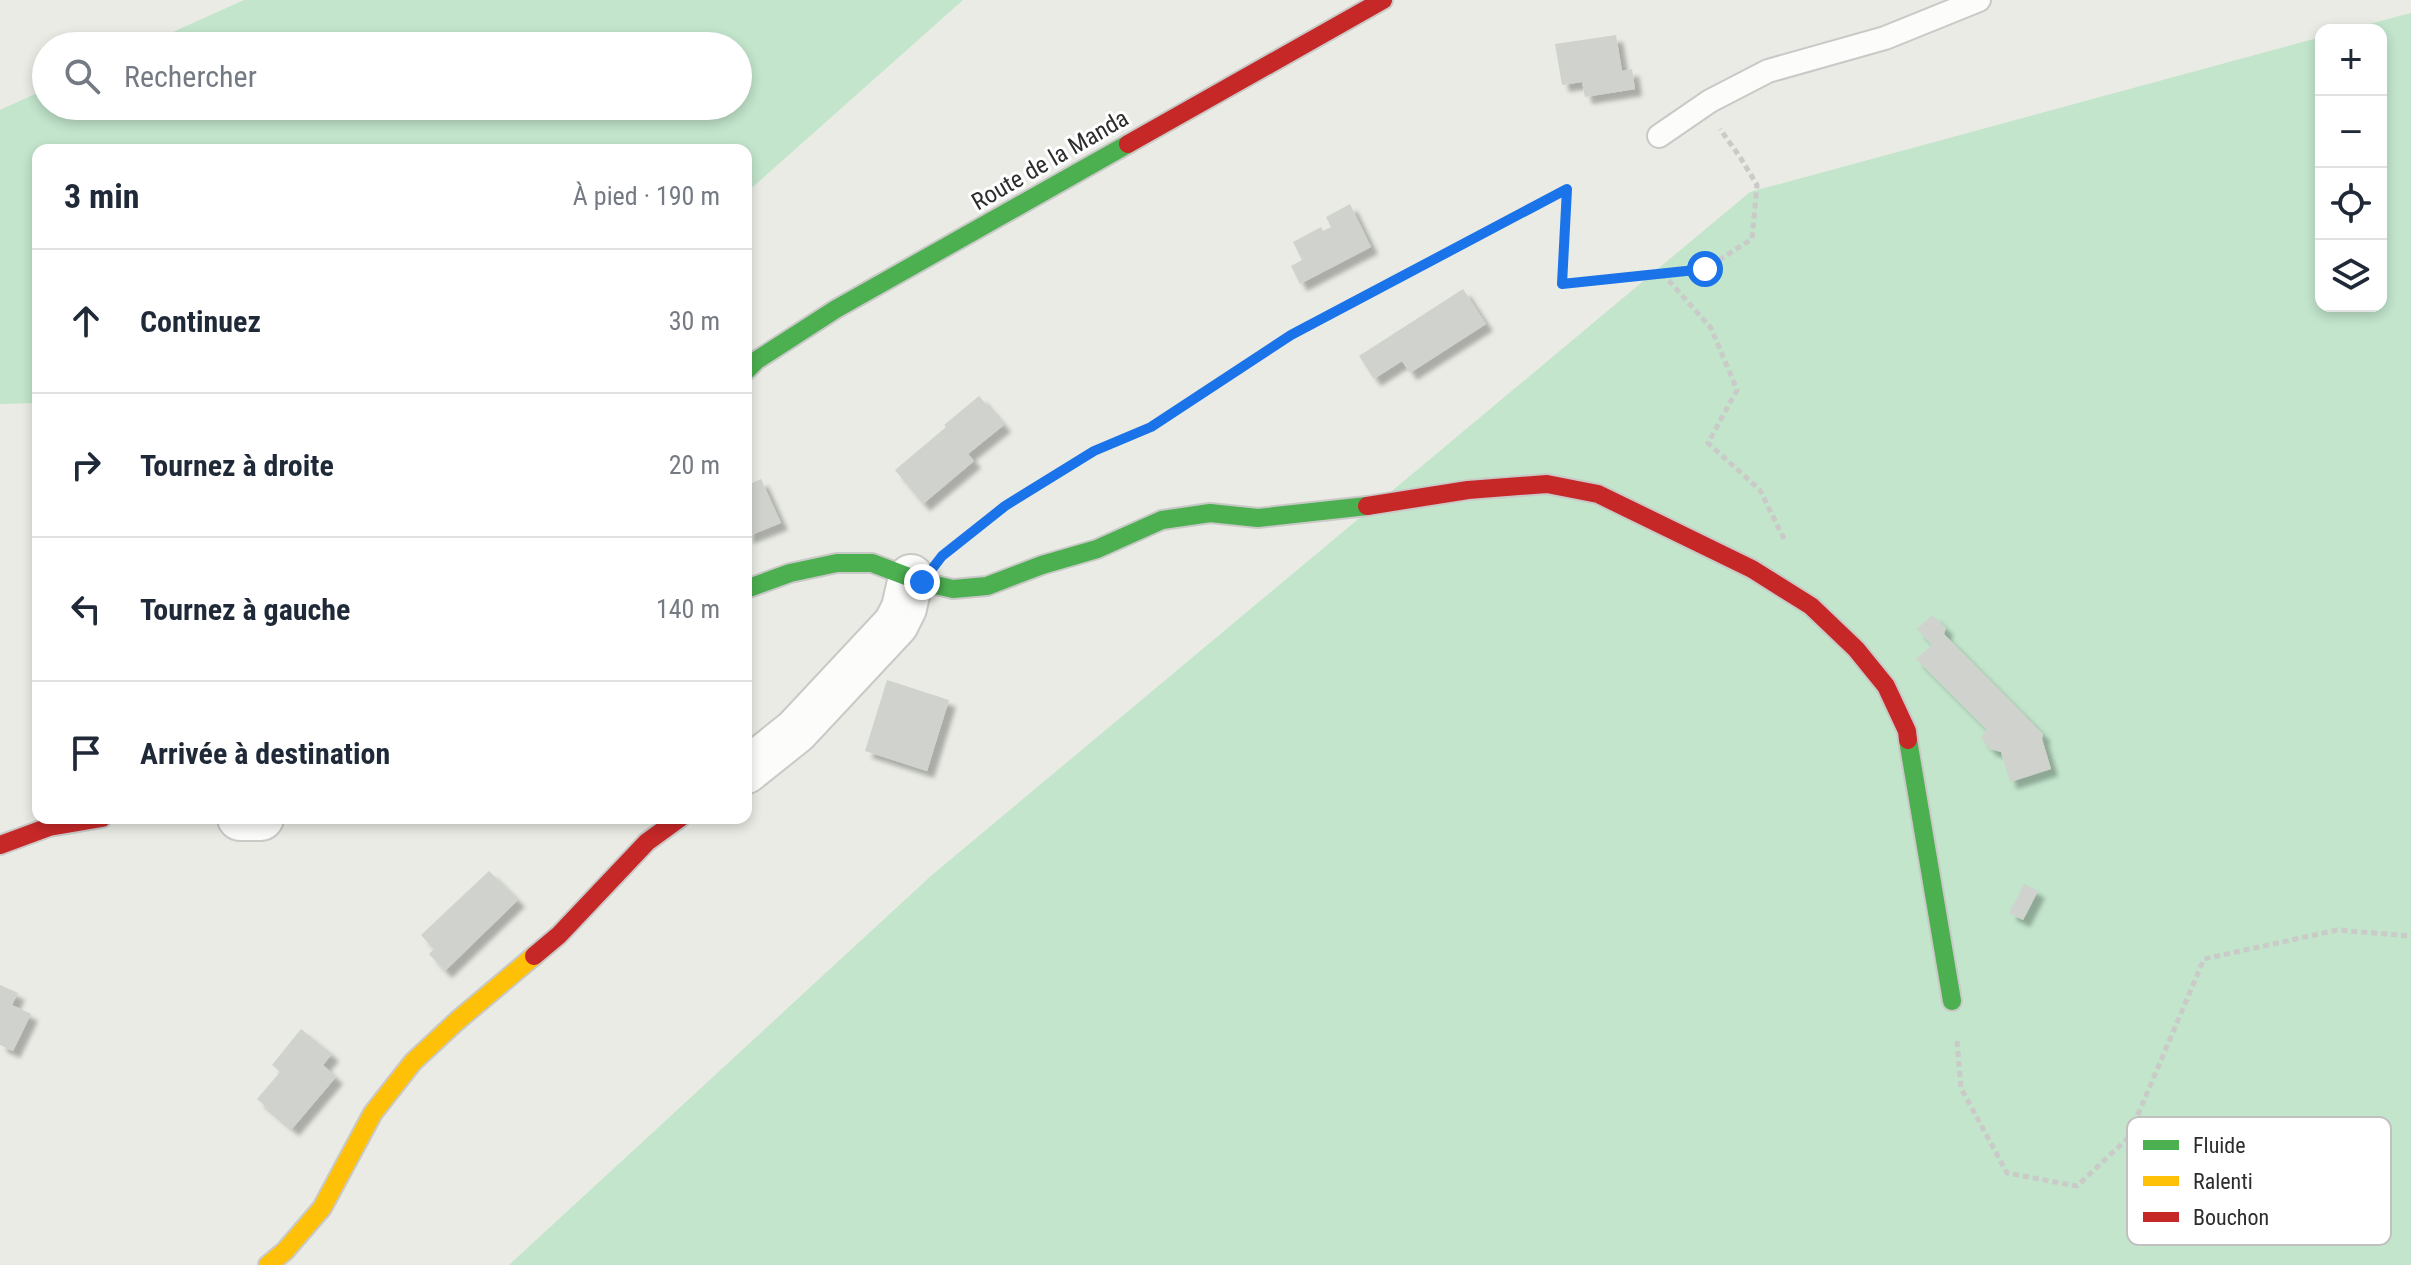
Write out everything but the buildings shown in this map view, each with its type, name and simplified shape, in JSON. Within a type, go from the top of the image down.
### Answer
[{"type":"street","name":"Route de la Manda","points":[[752,365],[836,309],[1383,0]]},
{"type":"street","points":[[752,587],[790,573],[837,563],[872,563],[953,589],[987,586],[1097,549],[1162,520],[1210,513],[1258,518],[1325,512],[1468,490],[1547,484],[1598,494],[1752,569],[1811,606],[1856,649],[1886,686],[1907,731],[1952,1001]]},
{"type":"street","points":[[752,766],[796,731],[896,624],[917,579]]},
{"type":"street","points":[[0,845],[49,827],[67,824]]},
{"type":"street","points":[[268,1265],[285,1251],[322,1208],[373,1113],[413,1062],[559,935],[647,842],[672,824]]},
{"type":"lane","points":[[1659,136],[1710,101],[1768,71],[1885,38],[1979,0]]},
{"type":"path","points":[[917,579],[1005,506],[1094,451],[1151,427],[1291,335],[1567,189],[1562,284],[1705,269],[1752,239],[1757,185],[1715,122],[1710,101]]},
{"type":"path","points":[[1661,273],[1711,328],[1737,390],[1708,443],[1760,490],[1785,541]]},
{"type":"path","points":[[2137,1117],[2204,959],[2337,930],[2411,936]]},
{"type":"path","points":[[1952,1001],[1961,1088],[2007,1173],[2077,1186],[2127,1139]]},
{"type":"green space","points":[[244,0],[963,0],[752,188],[752,144],[32,144],[32,403],[0,404],[0,110],[32,95],[32,120],[752,120],[752,32],[173,32]]},
{"type":"green space","points":[[2411,13],[2411,1265],[509,1265],[932,875],[1750,192],[2315,39],[2315,312],[2387,312],[2387,24],[2370,24]]},
{"type":"traffic: fast","points":[[752,365],[836,309],[1128,144]]},
{"type":"traffic: fast","points":[[752,587],[790,573],[837,563],[872,563],[922,582],[953,589],[987,586],[1097,549],[1162,520],[1210,513],[1258,518],[1367,506]]},
{"type":"traffic: fast","points":[[1908,740],[1952,1001]]},
{"type":"traffic: slow","points":[[268,1265],[285,1251],[322,1208],[373,1113],[413,1062],[534,956]]},
{"type":"traffic: jam","points":[[1128,144],[1383,0]]},
{"type":"traffic: jam","points":[[1367,506],[1468,490],[1547,484],[1598,494],[1752,569],[1811,606],[1856,649],[1886,686],[1907,731],[1908,740]]},
{"type":"traffic: jam","points":[[0,845],[49,827],[67,824]]},
{"type":"traffic: jam","points":[[534,956],[559,935],[647,842],[672,824]]},
{"type":"route","points":[[922,582],[942,556],[1005,506],[1094,451],[1151,427],[1291,335],[1567,189],[1562,284],[1705,269]]}]
